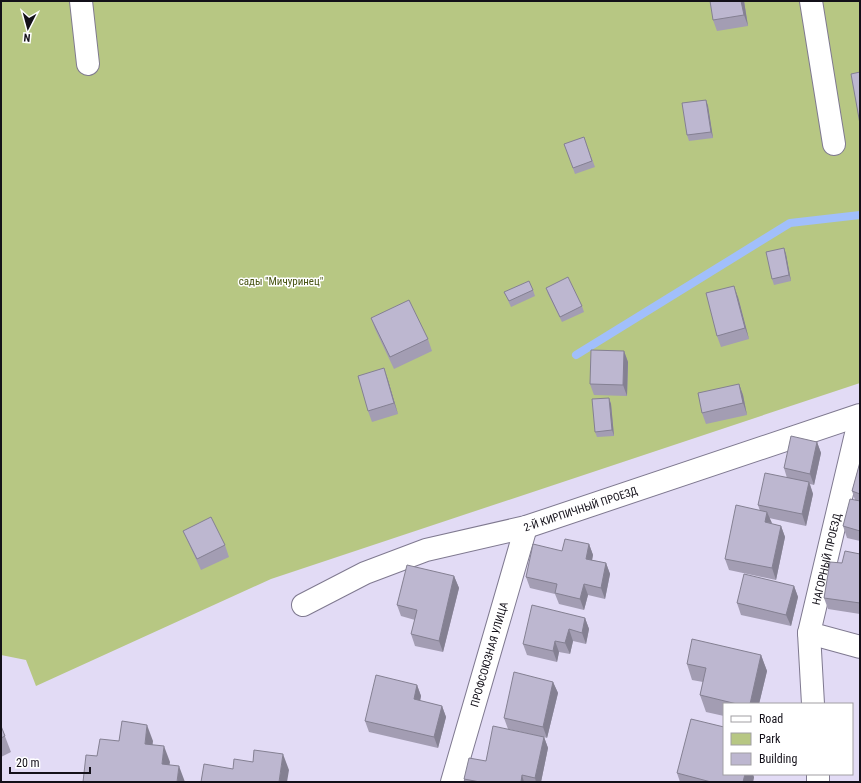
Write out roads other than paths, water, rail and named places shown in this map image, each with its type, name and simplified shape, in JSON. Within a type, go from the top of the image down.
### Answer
[{"type":"street","points":[[81,1],[88,64]]},
{"type":"street","points":[[810,1],[834,144]]},
{"type":"street","name":"2-Й КИРПИЧНЫЙ ПРОЕЗД","points":[[303,605],[365,573],[426,550],[526,527],[860,416]]},
{"type":"street","name":"НАГОРНЫЙ ПРОЕЗД","points":[[813,703],[809,633],[860,416]]},
{"type":"street","name":"ПРОФСОЮЗНАЯ УЛИЦА","points":[[452,782],[526,527]]},
{"type":"street","points":[[809,633],[860,647]]},
{"type":"waterway","points":[[576,355],[790,223],[860,215]]},
{"type":"park label","name":"сады \"Мичуринец\"","points":[[281,281]]}]
